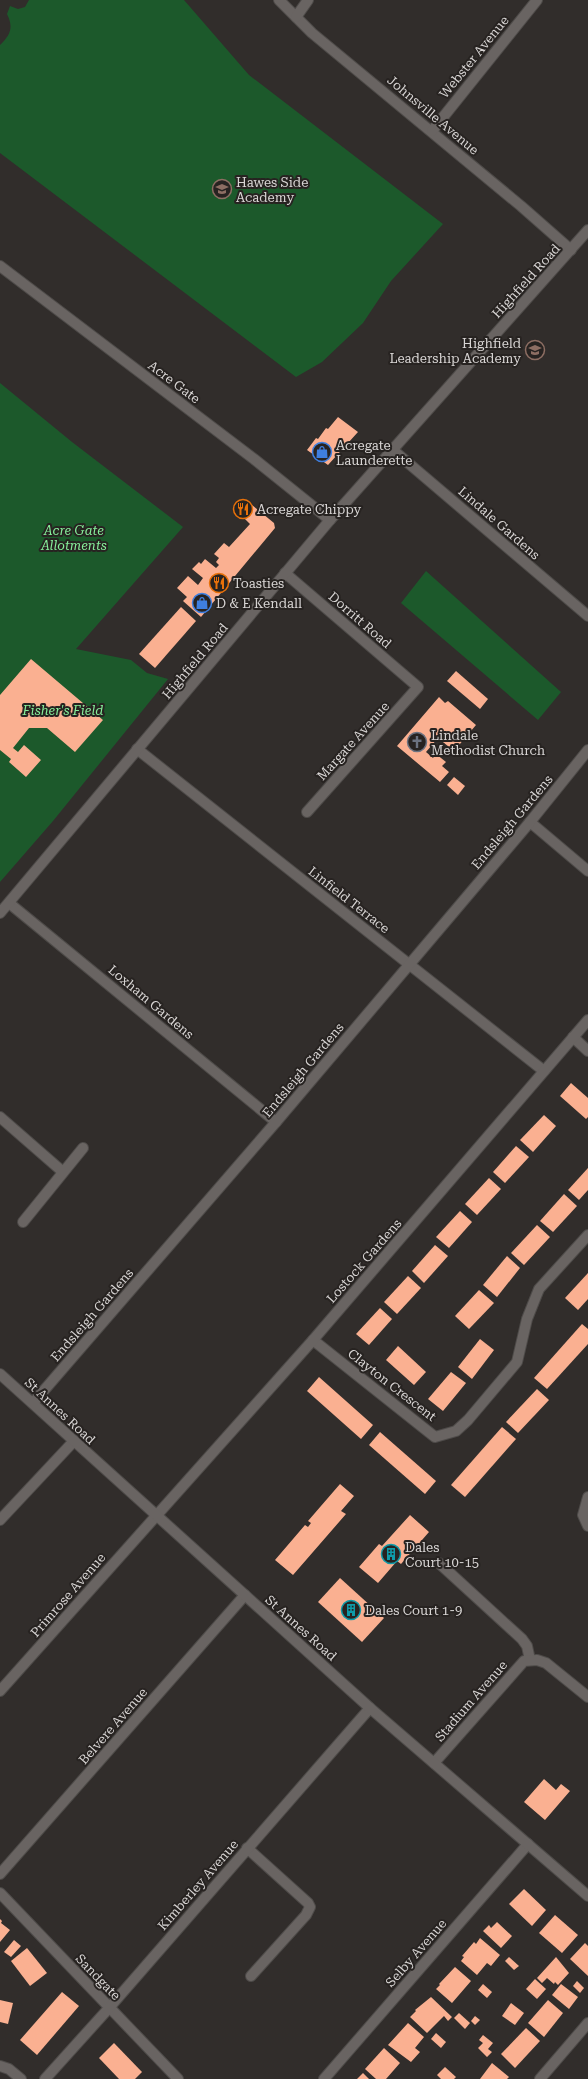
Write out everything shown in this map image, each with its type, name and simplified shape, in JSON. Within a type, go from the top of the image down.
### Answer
[{"type":"street","name":"Johnsville Avenue","points":[[279,0],[312,33],[432,131],[571,250]]},
{"type":"street","points":[[296,17],[308,0]]},
{"type":"street","name":"Webster Avenue","points":[[432,131],[537,0]]},
{"type":"street","name":"Highfield Road","points":[[0,913],[330,520],[588,230]]},
{"type":"street","name":"Acre Gate","points":[[0,266],[254,459],[330,520]]},
{"type":"street","name":"Lindale Gardens","points":[[393,450],[588,616]]},
{"type":"street","name":"Dorritt Road","points":[[285,574],[418,687]]},
{"type":"street","name":"Margate Avenue","points":[[307,812],[418,687]]},
{"type":"street","name":"Linfield Terrace","points":[[137,749],[544,1071]]},
{"type":"street","name":"Endsleigh Gardens","points":[[33,1403],[276,1122],[530,822],[588,750]]},
{"type":"street","points":[[530,822],[588,871]]},
{"type":"street","name":"Loxham Gardens","points":[[9,902],[276,1122]]},
{"type":"street","name":"Lostock Gardens","points":[[155,1515],[313,1340],[588,1020]]},
{"type":"street","points":[[573,1037],[588,1051]]},
{"type":"street","points":[[0,1117],[63,1172]]},
{"type":"street","points":[[23,1222],[83,1148]]},
{"type":"street","name":"Clayton Crescent","points":[[313,1340],[435,1437],[456,1431],[468,1420],[517,1362],[527,1319],[539,1289],[588,1235]]},
{"type":"street","name":"St Annes Road","points":[[0,1374],[370,1708],[588,1896]]},
{"type":"street","points":[[0,1520],[74,1441]]},
{"type":"street","points":[[588,1496],[583,1515],[588,1526]]},
{"type":"street","name":"Primrose Avenue","points":[[0,1691],[155,1515]]},
{"type":"street","points":[[439,1563],[522,1639],[528,1646],[530,1660],[546,1663],[588,1697]]},
{"type":"street","name":"Belvere Avenue","points":[[0,1874],[245,1595]]},
{"type":"street","name":"Stadium Avenue","points":[[434,1763],[522,1662],[530,1660]]},
{"type":"street","name":"Kimberley Avenue","points":[[45,2079],[109,2008],[370,1708]]},
{"type":"street","name":"Selby Avenue","points":[[324,2079],[528,1844]]},
{"type":"street","points":[[247,1848],[308,1903],[310,1907],[306,1915],[251,1976]]},
{"type":"street","name":"Sandgate","points":[[0,1893],[178,2079]]},
{"type":"street","points":[[540,2079],[588,2023]]},
{"type":"street","points":[[0,2066],[9,2069],[22,2079]]},
{"type":"green space","name":"Hawes Side Academy","points":[[29,0],[184,0],[249,75],[443,224],[391,281],[363,323],[322,362],[296,377],[0,153],[0,45],[10,31],[10,23],[7,14],[10,6],[18,9],[25,7]]},
{"type":"green space","points":[[0,383],[72,442],[183,527],[76,649],[131,660],[147,673],[168,679],[53,821],[0,882]]},
{"type":"green space","points":[[426,571],[561,692],[538,720],[401,603]]},
{"type":"building","points":[[338,417],[358,432],[328,465],[307,450],[316,438],[318,439],[326,428],[328,429]]},
{"type":"building","points":[[244,502],[250,507],[252,505],[274,523],[275,528],[201,617],[183,601],[187,597],[177,588],[188,576],[198,585],[203,578],[192,569],[199,562],[201,564],[205,559],[216,568],[219,565],[216,562],[219,558],[214,554],[224,543],[229,547],[250,524],[237,511]]},
{"type":"building","points":[[181,607],[196,621],[155,668],[139,654]]},
{"type":"building","points":[[31,659],[103,720],[75,752],[47,728],[29,728],[13,748],[18,752],[24,745],[41,760],[26,777],[9,762],[11,759],[0,750],[0,695]]},
{"type":"building","points":[[456,671],[488,699],[480,709],[447,681]]},
{"type":"building","name":"Lindale Methodist Church","points":[[439,697],[445,703],[448,701],[476,725],[454,751],[438,738],[426,752],[433,758],[436,754],[446,762],[442,766],[449,772],[440,782],[397,746]]},
{"type":"building","points":[[454,777],[465,786],[458,795],[447,785]]},
{"type":"building","points":[[571,1083],[588,1098],[588,1117],[586,1119],[560,1096]]},
{"type":"building","points":[[544,1115],[556,1126],[533,1152],[520,1140]]},
{"type":"building","points":[[516,1146],[529,1157],[505,1183],[493,1172]]},
{"type":"building","points":[[588,1168],[588,1190],[579,1200],[568,1190]]},
{"type":"building","points":[[489,1178],[501,1189],[477,1215],[465,1204]]},
{"type":"building","points":[[564,1194],[577,1206],[553,1232],[540,1221]]},
{"type":"building","points":[[460,1211],[472,1222],[449,1248],[436,1237]]},
{"type":"building","points":[[537,1225],[550,1237],[524,1265],[511,1253]]},
{"type":"building","points":[[435,1245],[448,1256],[424,1283],[412,1271]]},
{"type":"building","points":[[507,1256],[520,1268],[497,1297],[483,1285]]},
{"type":"building","points":[[588,1273],[588,1299],[578,1310],[565,1298]]},
{"type":"building","points":[[408,1276],[421,1288],[397,1314],[384,1302]]},
{"type":"building","points":[[479,1290],[494,1303],[469,1329],[455,1316]]},
{"type":"building","points":[[380,1308],[392,1319],[369,1345],[356,1334]]},
{"type":"building","points":[[582,1324],[588,1329],[588,1344],[547,1389],[534,1378]]},
{"type":"building","points":[[480,1339],[494,1350],[472,1379],[458,1367]]},
{"type":"building","points":[[398,1346],[426,1372],[414,1385],[386,1360]]},
{"type":"building","points":[[451,1372],[466,1383],[443,1411],[428,1399]]},
{"type":"building","points":[[319,1377],[373,1425],[361,1439],[307,1391]]},
{"type":"building","points":[[537,1389],[549,1400],[518,1433],[506,1422]]},
{"type":"building","points":[[502,1427],[516,1439],[465,1497],[451,1485]]},
{"type":"building","points":[[380,1432],[436,1481],[425,1494],[369,1445]]},
{"type":"building","points":[[340,1484],[354,1496],[341,1511],[346,1514],[293,1575],[275,1560],[305,1525],[308,1527],[311,1523],[308,1521]]},
{"type":"building","name":"Dales Court 10-15","points":[[410,1515],[429,1532],[401,1564],[397,1561],[378,1583],[359,1567],[379,1544],[382,1546]]},
{"type":"building","name":"Dales Court 1-9","points":[[340,1578],[384,1618],[362,1642],[318,1602]]},
{"type":"building","points":[[544,1779],[556,1790],[561,1784],[570,1791],[545,1820],[524,1802]]},
{"type":"building","points":[[524,1889],[546,1910],[532,1926],[509,1904]]},
{"type":"building","points":[[555,1915],[578,1935],[562,1953],[539,1933]]},
{"type":"building","points":[[0,1919],[2,1921],[1,1923],[10,1930],[0,1942]]},
{"type":"building","points":[[497,1922],[512,1936],[501,1948],[483,1931],[489,1925],[491,1928]]},
{"type":"building","points":[[480,1938],[500,1955],[491,1966],[487,1963],[477,1975],[461,1961],[464,1957],[462,1956],[474,1942],[476,1944]]},
{"type":"building","points":[[14,1940],[21,1946],[11,1957],[4,1952]]},
{"type":"building","points":[[585,1943],[588,1946],[588,1976],[570,1959]]},
{"type":"building","points":[[27,1948],[47,1973],[30,1986],[11,1961]]},
{"type":"building","points":[[509,1957],[519,1966],[514,1970],[505,1961]]},
{"type":"building","points":[[556,1957],[569,1973],[558,1985],[555,1982],[554,1984],[547,1978],[542,1983],[537,1978]]},
{"type":"building","points":[[455,1967],[471,1981],[452,2003],[436,1989]]},
{"type":"building","points":[[535,1979],[546,1989],[537,1999],[526,1989]]},
{"type":"building","points":[[577,1981],[584,1988],[580,1993],[573,1986]]},
{"type":"building","points":[[483,1984],[492,1992],[487,1998],[478,1990]]},
{"type":"building","points":[[561,1984],[578,1997],[569,2009],[552,1995]]},
{"type":"building","points":[[62,1992],[79,2006],[37,2055],[20,2040]]},
{"type":"building","points":[[431,1997],[452,2017],[448,2021],[444,2016],[427,2033],[410,2017],[416,2011],[415,2010]]},
{"type":"building","points":[[0,2000],[13,2003],[8,2024],[0,2022]]},
{"type":"building","points":[[548,2000],[563,2013],[544,2037],[528,2023]]},
{"type":"building","points":[[511,2003],[524,2013],[515,2025],[502,2016]]},
{"type":"building","points":[[459,2013],[470,2023],[465,2029],[454,2018]]},
{"type":"building","points":[[475,2016],[480,2020],[475,2025],[471,2021]]},
{"type":"building","points":[[408,2023],[424,2037],[415,2048],[420,2052],[411,2062],[388,2045]]},
{"type":"building","points":[[526,2028],[540,2041],[515,2068],[501,2054]]},
{"type":"building","points":[[436,2033],[446,2042],[441,2048],[431,2039]]},
{"type":"building","points":[[483,2035],[493,2043],[488,2049],[492,2052],[487,2057],[478,2048],[483,2043],[479,2040]]},
{"type":"building","points":[[114,2043],[142,2072],[135,2079],[119,2079],[99,2058]]},
{"type":"building","points":[[384,2048],[400,2063],[386,2079],[376,2079],[365,2069]]},
{"type":"building","points":[[492,2063],[509,2077],[507,2079],[480,2079]]},
{"type":"building","points":[[445,2067],[456,2077],[454,2079],[441,2079],[437,2075]]},
{"type":"building","points":[[363,2073],[369,2079],[357,2079]]},
{"type":"place","name":"Hawes Side Academy","points":[[222,189]]},
{"type":"place","name":"Highfield Leadership Academy","points":[[535,350]]},
{"type":"place","name":"Acregate Launderette","points":[[322,452]]},
{"type":"place","name":"Acregate Chippy","points":[[243,509]]},
{"type":"place","name":"Toasties","points":[[219,583]]},
{"type":"place","name":"D & E Kendall","points":[[202,603]]},
{"type":"place","name":"Lindale Methodist Church","points":[[417,742]]},
{"type":"place","name":"Dales Court 10-15","points":[[391,1554]]},
{"type":"place","name":"Dales Court 1-9","points":[[351,1610]]},
{"type":"park label","name":"Acre Gate Allotments","points":[[74,538]]},
{"type":"park label","name":"Fisher's Field","points":[[63,710]]}]
